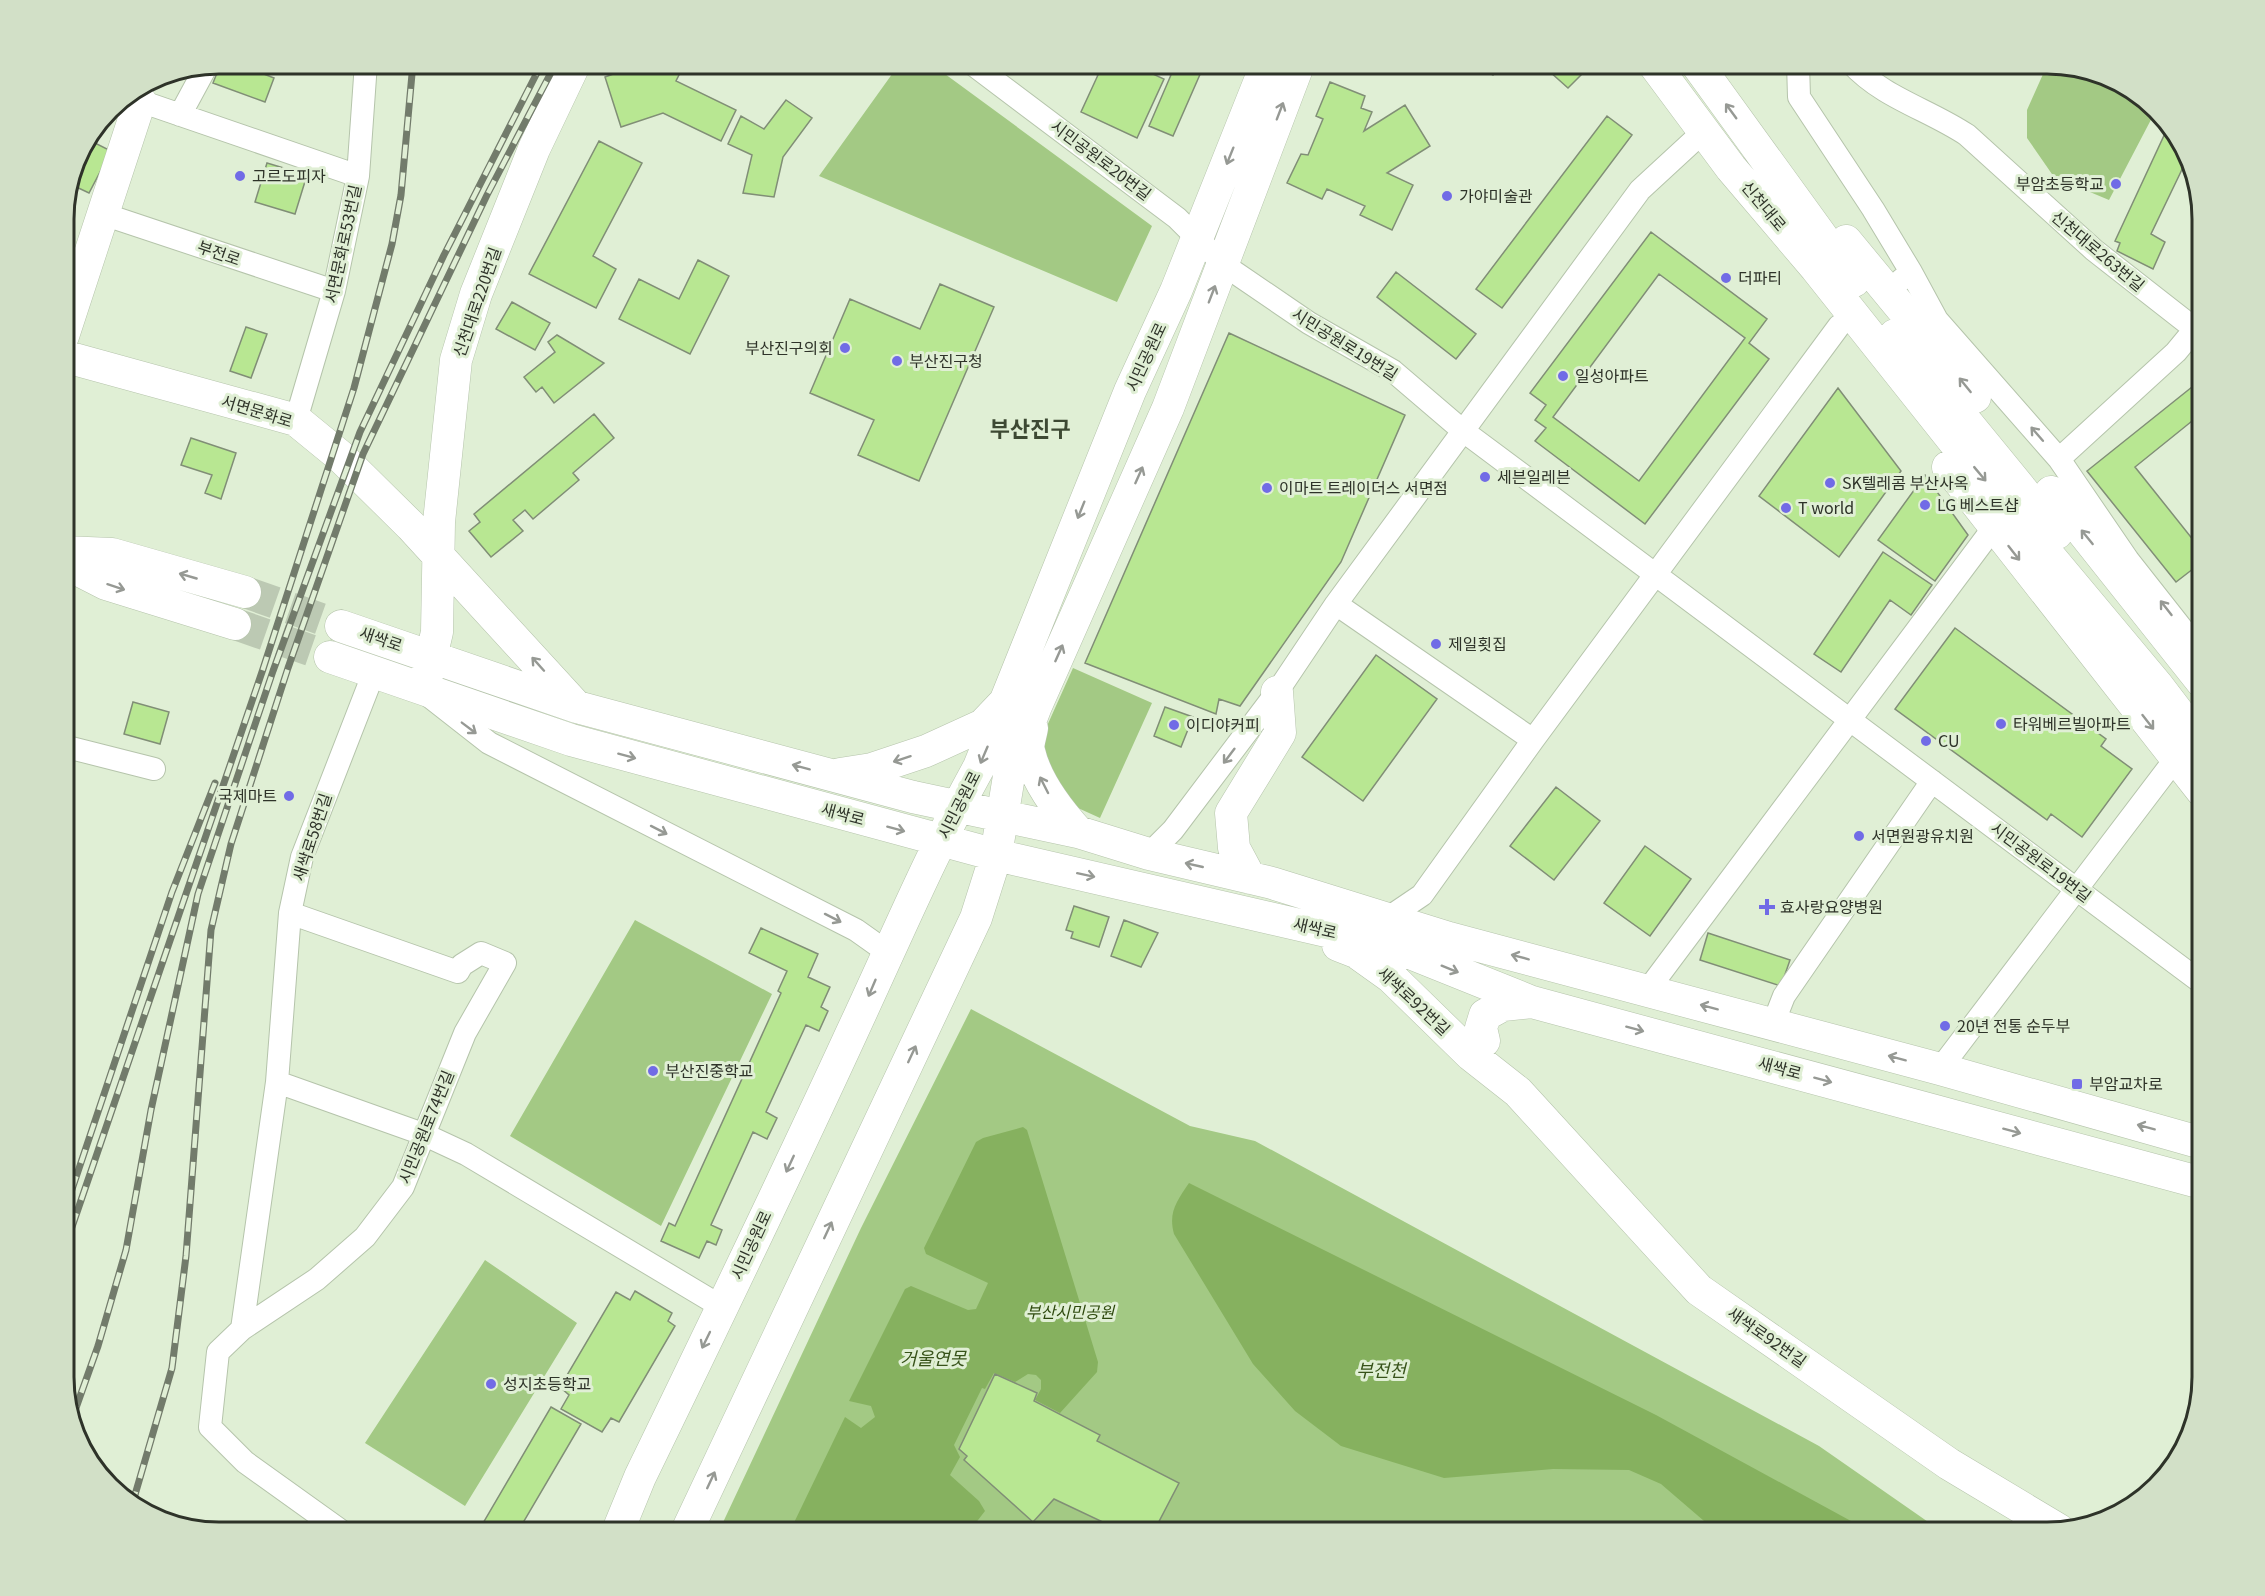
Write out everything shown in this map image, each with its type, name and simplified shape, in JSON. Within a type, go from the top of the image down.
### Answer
[{"type":"main road","name":"신천대로220번길","points":[[438,556],[439,522],[456,360],[476,294],[534,149],[570,74]]},
{"type":"main road","name":"시민공원로","points":[[691,1522],[976,918],[996,855],[1021,704],[1130,392],[1196,240],[1263,74]]},
{"type":"main road","name":"시민공원로","points":[[622,1522],[940,840],[979,767],[1021,704],[1168,408],[1295,74]]},
{"type":"main road","name":"신천대로","points":[[1661,74],[1731,168],[1884,337]]},
{"type":"main road","name":"신천대로","points":[[1704,74],[1756,145],[1884,337]]},
{"type":"main road","points":[[74,302],[103,214],[135,100]]},
{"type":"main road","points":[[1756,145],[1819,210],[1899,281],[2192,669]]},
{"type":"main road","points":[[1731,168],[1775,243],[1994,526],[2189,751]]},
{"type":"main road","points":[[1884,337],[2192,702]]},
{"type":"main road","points":[[1884,337],[2157,685],[2189,751]]},
{"type":"main road","name":"서면문화로","points":[[74,359],[296,420],[340,456],[438,556],[577,707]]},
{"type":"main road","points":[[74,552],[112,554],[245,592]]},
{"type":"main road","points":[[424,691],[437,632],[438,556]]},
{"type":"main road","points":[[74,568],[106,584],[236,624]]},
{"type":"main road","name":"새싹로","points":[[341,626],[577,707],[956,808],[1003,815],[1078,832],[1149,854],[1250,878],[1392,933],[1532,1002],[2192,1180]]},
{"type":"main road","name":"새싹로","points":[[330,657],[571,740],[996,855],[1266,916],[1392,933],[1449,938],[1940,1069],[2192,1140]]},
{"type":"main road","points":[[1250,878],[1234,848],[1232,813],[1280,733],[1277,692]]},
{"type":"main road","points":[[831,775],[872,769],[926,751],[983,725],[1021,704],[1028,750],[1044,786],[1060,813],[1078,832]]},
{"type":"main road","name":"새싹로92번길","points":[[1266,916],[1356,952],[1391,977],[1471,1055],[1518,1092]]},
{"type":"main road","name":"새싹로92번길","points":[[1392,933],[1484,1041],[1518,1092],[1699,1290],[1949,1464],[2046,1522]]},
{"type":"main road","points":[[1484,1041],[1481,1028],[1485,1015],[1503,1005],[1532,1002]]},
{"type":"street","name":"서면문화로53번길","points":[[296,420],[334,291],[358,176],[365,74]]},
{"type":"street","name":"시민공원로20번길","points":[[986,74],[1177,218],[1196,240],[1224,265]]},
{"type":"street","points":[[1798,74],[1799,97],[1874,209],[1899,281],[2059,459],[2128,560],[2192,641]]},
{"type":"street","name":"신천대로263번길","points":[[1863,74],[1884,93],[1945,120],[1967,135],[2094,250],[2192,327]]},
{"type":"street","points":[[180,115],[202,75]]},
{"type":"street","points":[[138,98],[180,115],[358,176]]},
{"type":"street","points":[[1149,854],[1173,830],[1277,692],[1336,604],[1640,190],[1704,131]]},
{"type":"street","name":"부전로","points":[[103,214],[334,291]]},
{"type":"street","name":"시민공원로19번길","points":[[1224,265],[1309,323],[1393,371],[1462,430],[2192,975]]},
{"type":"street","points":[[1392,933],[1839,326]]},
{"type":"street","name":"신천대로263번길","points":[[2059,459],[2176,352],[2192,333]]},
{"type":"street","points":[[1647,991],[1994,526]]},
{"type":"street","points":[[1336,604],[1533,740]]},
{"type":"street","name":"새싹로58번길","points":[[242,1329],[277,1082],[290,913],[302,857],[374,672]]},
{"type":"street","name":"새싹로","points":[[424,691],[489,743],[856,930],[887,952]]},
{"type":"street","points":[[74,750],[154,769]]},
{"type":"street","points":[[1940,1069],[2077,889],[2189,751]]},
{"type":"street","points":[[1773,1024],[1785,996],[1932,781]]},
{"type":"street","name":"시민공원로74번길","points":[[290,913],[458,972],[462,965],[481,953],[505,963],[465,1033],[403,1187],[365,1237],[317,1279],[242,1329],[218,1352],[210,1427],[245,1462],[329,1522]]},
{"type":"street","points":[[277,1082],[423,1134],[466,1154],[722,1306]]},
{"type":"green space","points":[[892,74],[945,74],[1152,226],[1117,302],[819,176]]},
{"type":"green space","points":[[2043,74],[2066,75],[2084,78],[2111,88],[2142,109],[2152,119],[2109,200],[2054,177],[2027,138],[2027,110]]},
{"type":"green space","points":[[1073,668],[1152,703],[1100,818],[1067,803],[1038,746]]},
{"type":"green space","points":[[635,920],[772,994],[661,1226],[510,1136]]},
{"type":"green space","name":"부산시민공원","points":[[971,1009],[1190,1126],[1255,1141],[1819,1446],[1928,1522],[723,1522],[861,1228]]},
{"type":"green space","points":[[485,1260],[577,1323],[465,1506],[365,1443]]},
{"type":"water","name":"거울연못","points":[[1023,1127],[1027,1130],[1098,1362],[1097,1372],[1060,1413],[1035,1400],[1041,1389],[1041,1380],[1036,1375],[1028,1374],[1015,1382],[994,1373],[985,1389],[982,1388],[954,1445],[960,1457],[950,1475],[979,1501],[985,1511],[976,1522],[794,1522],[845,1417],[861,1428],[875,1417],[871,1406],[849,1401],[905,1289],[911,1286],[968,1310],[976,1309],[988,1283],[926,1254],[924,1248],[976,1142]]},
{"type":"water","name":"부전천","points":[[1189,1183],[1656,1415],[1853,1522],[1705,1522],[1661,1484],[1629,1470],[1553,1469],[1444,1478],[1341,1446],[1295,1411],[1253,1364],[1174,1234],[1172,1219],[1177,1201]]},
{"type":"building","points":[[217,74],[264,74],[274,78],[265,102],[213,83]]},
{"type":"building","points":[[613,74],[680,74],[676,81],[736,110],[721,141],[663,113],[621,127],[605,77]]},
{"type":"building","points":[[1096,74],[1153,74],[1164,79],[1137,138],[1081,112],[1098,75]]},
{"type":"building","points":[[1169,74],[1200,74],[1173,136],[1149,126],[1171,75]]},
{"type":"building","points":[[1552,74],[1582,74],[1568,88]]},
{"type":"building","points":[[1330,82],[1365,96],[1361,108],[1372,112],[1364,131],[1405,105],[1430,146],[1387,173],[1413,185],[1392,230],[1360,215],[1365,206],[1327,189],[1322,199],[1287,183],[1301,154],[1308,155],[1323,119],[1316,116]]},
{"type":"building","points":[[786,100],[812,118],[783,157],[774,197],[743,193],[752,155],[728,144],[741,116],[764,129]]},
{"type":"building","points":[[1607,116],[1632,135],[1502,308],[1476,289]]},
{"type":"building","points":[[2164,135],[2177,154],[2183,168],[2151,234],[2165,242],[2153,269],[2117,251],[2120,243],[2115,241]]},
{"type":"building","points":[[599,141],[642,163],[593,256],[616,269],[596,308],[529,274]]},
{"type":"building","points":[[95,143],[111,151],[89,193],[77,187],[88,154]]},
{"type":"building","points":[[267,163],[307,175],[295,214],[255,202]]},
{"type":"building","name":"일성아파트","points":[[1651,232],[1767,319],[1749,343],[1769,359],[1645,524],[1535,441],[1546,428],[1535,420],[1546,405],[1530,393]],"holes":[[[1659,274],[1745,338],[1639,481],[1553,417]]]},
{"type":"building","points":[[698,260],[729,276],[690,354],[619,319],[639,279],[679,299]]},
{"type":"building","points":[[1396,272],[1476,334],[1456,359],[1377,297]]},
{"type":"building","name":"부산진구청","points":[[940,284],[994,307],[919,481],[858,455],[874,420],[810,393],[850,299],[920,329]]},
{"type":"building","points":[[512,302],[550,323],[535,350],[496,329]]},
{"type":"building","points":[[246,327],[267,334],[251,378],[230,371]]},
{"type":"building","name":"이마트 트레이더스 서면점","points":[[1229,333],[1405,415],[1341,562],[1240,706],[1219,699],[1216,714],[1085,663]]},
{"type":"building","points":[[557,335],[604,363],[554,403],[542,387],[536,392],[524,377],[555,352],[548,342]]},
{"type":"building","points":[[2192,387],[2192,421],[2135,467],[2192,538],[2192,570],[2176,582],[2087,471]]},
{"type":"building","name":"SK텔레콤 부산사옥","points":[[1838,388],[1901,471],[1839,557],[1759,496]]},
{"type":"building","points":[[594,414],[614,438],[573,473],[579,480],[533,519],[525,510],[513,520],[523,531],[491,557],[469,531],[480,522],[474,514]]},
{"type":"building","points":[[191,438],[236,453],[221,499],[205,493],[212,475],[181,465]]},
{"type":"building","name":"LG 베스트샵","points":[[1925,475],[1968,535],[1935,581],[1878,540]]},
{"type":"building","points":[[1883,552],[1932,585],[1911,615],[1890,600],[1841,672],[1814,654]]},
{"type":"building","name":"타워베르빌아파트","points":[[1955,628],[2106,739],[2101,746],[2132,769],[2082,837],[2051,814],[2047,820],[1895,709]]},
{"type":"building","points":[[1376,655],[1437,699],[1363,801],[1302,757]]},
{"type":"building","points":[[133,702],[169,712],[160,744],[124,734]]},
{"type":"building","points":[[1165,707],[1193,717],[1181,747],[1154,736]]},
{"type":"building","points":[[1556,787],[1600,821],[1554,880],[1510,846]]},
{"type":"building","points":[[1645,846],[1691,879],[1650,936],[1604,903]]},
{"type":"building","points":[[1074,906],[1109,917],[1099,947],[1071,938],[1073,932],[1066,930]]},
{"type":"building","points":[[1124,920],[1158,933],[1141,967],[1111,956]]},
{"type":"building","points":[[761,928],[818,954],[808,977],[830,987],[821,1007],[828,1011],[819,1031],[806,1025],[766,1112],[777,1118],[767,1139],[753,1132],[711,1225],[722,1230],[716,1245],[707,1241],[699,1258],[661,1241],[669,1223],[675,1226],[781,993],[778,991],[787,971],[749,953]]},
{"type":"building","points":[[1708,933],[1790,960],[1781,986],[1700,960]]},
{"type":"building","points":[[635,1291],[672,1313],[668,1321],[675,1326],[619,1422],[611,1418],[602,1432],[561,1409],[569,1395],[560,1387],[616,1292],[630,1300]]},
{"type":"building","points":[[995,1374],[1037,1393],[1034,1401],[1100,1435],[1097,1441],[1179,1483],[1159,1522],[1103,1522],[1054,1499],[1033,1522],[964,1460],[967,1456],[959,1449]]},
{"type":"building","points":[[551,1407],[581,1424],[523,1522],[484,1522]]},
{"type":"tunnel","points":[[245,592],[341,626]]},
{"type":"tunnel","points":[[235,624],[330,657]]},
{"type":"railway","points":[[74,1221],[263,669],[354,388],[392,244],[401,195],[412,74]]},
{"type":"railway","points":[[76,1407],[98,1346],[126,1250],[151,1110],[198,894],[273,671],[360,432],[444,255],[536,74]]},
{"type":"railway","points":[[135,1496],[172,1368],[186,1256],[211,930],[231,844],[288,668],[363,454],[487,195],[550,74]]},
{"type":"railway","points":[[74,1183],[172,892],[215,783]]},
{"type":"place","name":"고르도피자","points":[[240,176]]},
{"type":"place","name":"부암초등학교","points":[[2116,184]]},
{"type":"place","name":"가야미술관","points":[[1447,196]]},
{"type":"place","name":"더파티","points":[[1726,278]]},
{"type":"place","name":"부산진구의회","points":[[845,348]]},
{"type":"place","name":"부산진구청","points":[[897,361]]},
{"type":"place","name":"일성아파트","points":[[1563,376]]},
{"type":"place","name":"세븐일레븐","points":[[1485,477]]},
{"type":"place","name":"SK텔레콤 부산사옥","points":[[1830,483]]},
{"type":"place","name":"이마트 트레이더스 서면점","points":[[1267,488]]},
{"type":"place","name":"LG 베스트샵","points":[[1925,505]]},
{"type":"place","name":"T world","points":[[1786,508]]},
{"type":"place","name":"제일횟집","points":[[1436,644]]},
{"type":"place","name":"타워베르빌아파트","points":[[2001,724]]},
{"type":"place","name":"이디야커피","points":[[1174,725]]},
{"type":"place","name":"CU","points":[[1926,741]]},
{"type":"place","name":"국제마트","points":[[289,796]]},
{"type":"place","name":"서면원광유치원","points":[[1859,836]]},
{"type":"place","name":"효사랑요양병원","points":[[1767,907]]},
{"type":"place","name":"20년 전통 순두부","points":[[1945,1026]]},
{"type":"place","name":"부산진중학교","points":[[653,1071]]},
{"type":"place","name":"부암교차로","points":[[2077,1084]]},
{"type":"place","name":"성지초등학교","points":[[491,1384]]},
{"type":"district","name":"부산진구","points":[[1030,429]]}]
